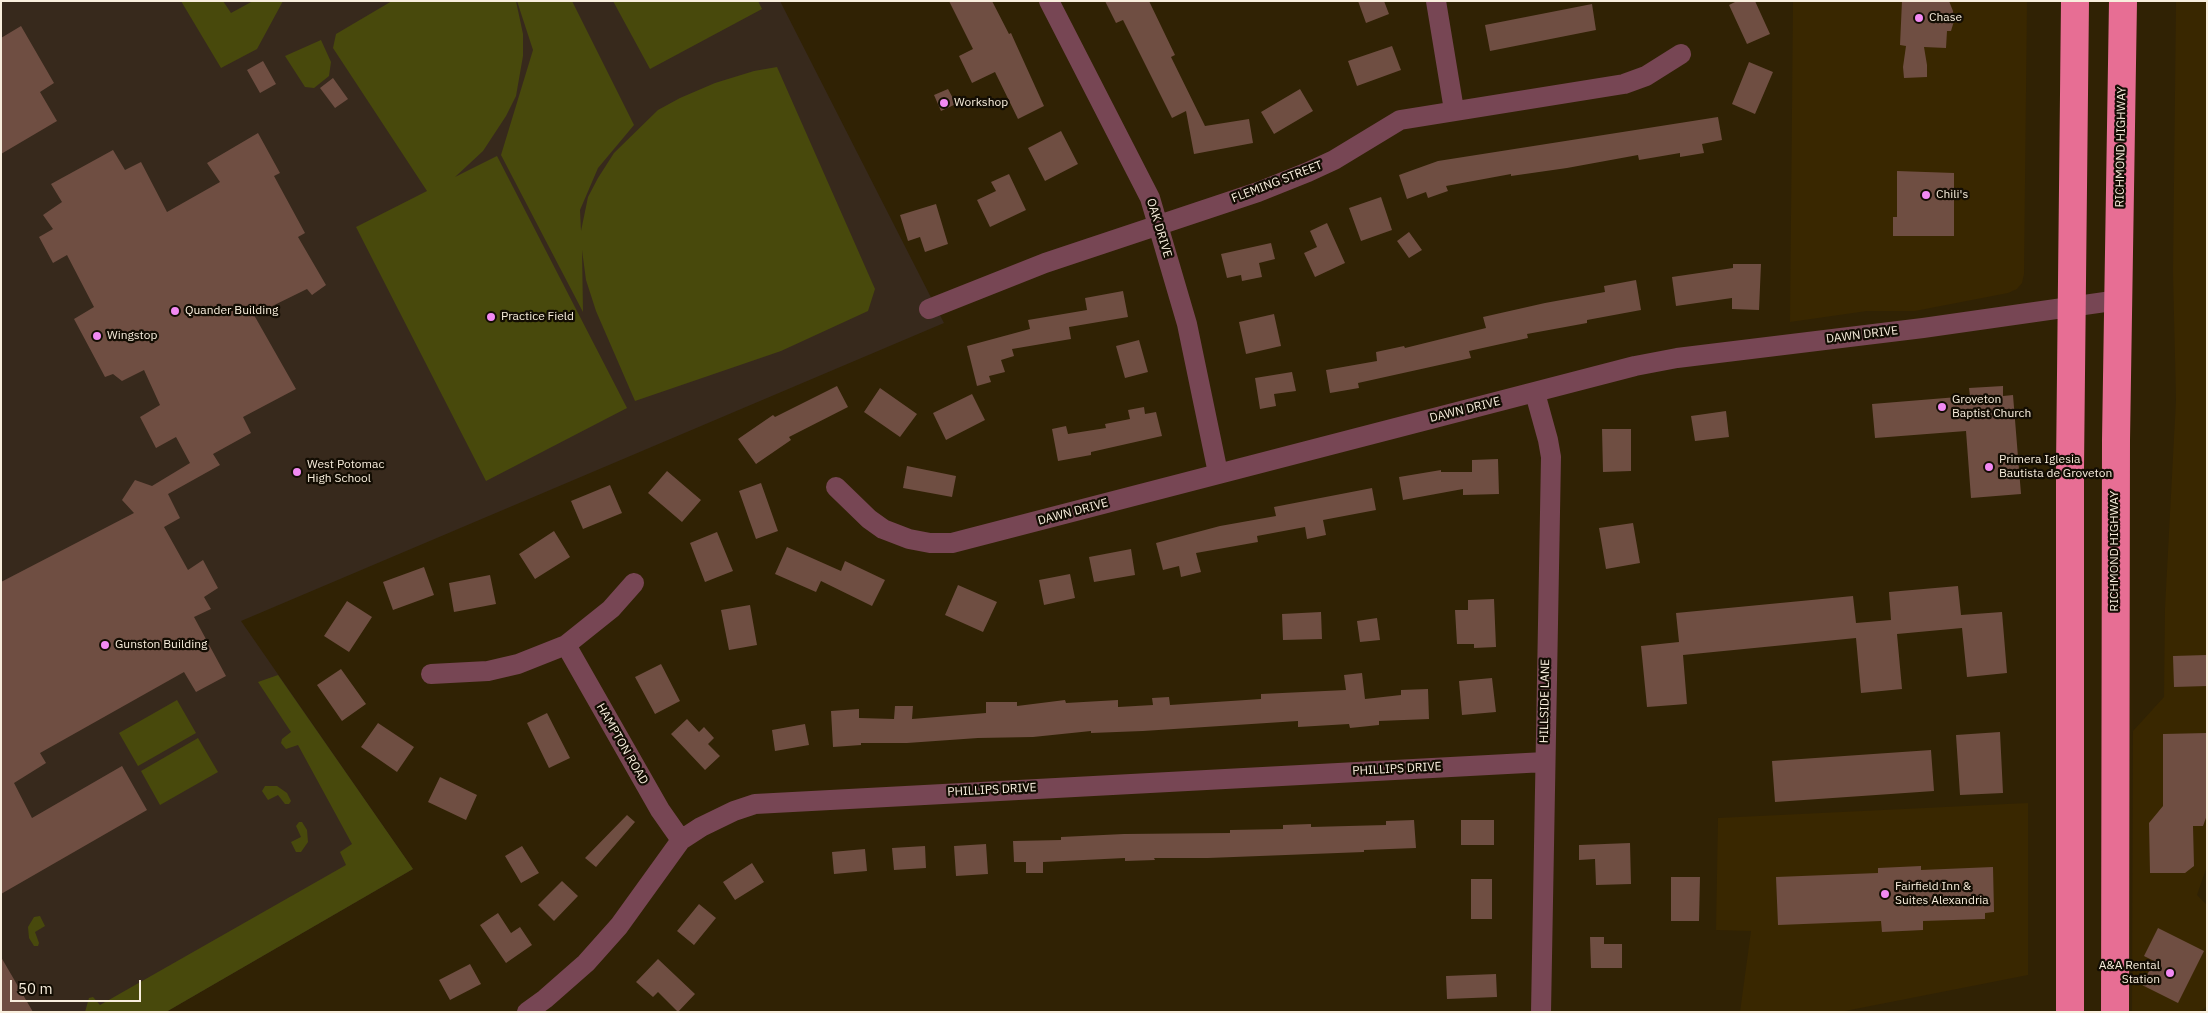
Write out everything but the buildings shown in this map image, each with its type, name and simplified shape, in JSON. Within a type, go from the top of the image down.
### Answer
[{"type":"highway","points":[[2070,1012],[2071,306],[2075,1]]},
{"type":"highway","name":"RICHMOND HIGHWAY","points":[[2115,1012],[2116,449],[2122,1]]},
{"type":"street","name":"OAK DRIVE","points":[[1049,1],[1150,198],[1187,324],[1218,473]]},
{"type":"street","points":[[1436,1],[1454,110]]},
{"type":"street","name":"FLEMING STREET","points":[[929,308],[1045,263],[1258,192],[1334,160],[1400,120],[1624,84],[1646,76],[1682,54]]},
{"type":"street","name":"DAWN DRIVE","points":[[836,487],[869,519],[883,529],[924,542],[952,543],[1635,366],[1677,358],[1923,328],[2119,300]]},
{"type":"street","name":"HILLSIDE LANE","points":[[1534,393],[1546,432],[1551,457],[1541,1012]]},
{"type":"street","points":[[431,674],[488,671],[518,664],[566,645],[611,609],[634,583]]},
{"type":"street","name":"HAMPTON ROAD","points":[[566,645],[660,810],[681,840]]},
{"type":"street","name":"PHILLIPS DRIVE","points":[[527,1012],[586,963],[619,926],[681,840],[701,827],[734,811],[755,804],[1545,762]]},
{"type":"shaded area","name":"West Potomac High School","points":[[1,1],[780,1],[944,323],[241,621],[413,869],[166,1012],[1,1012]]},
{"type":"shaded area","points":[[181,1],[223,1],[231,13],[253,1],[283,1],[257,49],[221,68]]},
{"type":"shaded area","name":"Practice Field","points":[[392,1],[516,1],[523,34],[523,56],[516,96],[506,116],[483,151],[455,177],[497,156],[627,408],[486,481],[356,227],[427,191],[333,48],[336,34]]},
{"type":"shaded area","points":[[517,1],[572,1],[634,125],[598,168],[580,210],[581,231],[588,197],[598,178],[614,153],[658,110],[715,83],[754,71],[777,67],[875,289],[868,311],[781,351],[635,401],[596,311],[586,280],[582,250],[583,312],[501,155],[533,50]]},
{"type":"shaded area","points":[[613,1],[758,1],[762,9],[650,69]]},
{"type":"shaded area","points":[[1793,1],[2027,1],[2024,274],[2022,283],[2017,289],[2008,293],[1915,311],[1867,311],[1790,322]]},
{"type":"shaded area","points":[[2176,1],[2207,1],[2207,866],[2197,895],[2207,905],[2207,1006],[2200,1012],[2132,1012],[2133,731],[2164,697],[2165,608],[2176,400],[2173,273]]},
{"type":"shaded area","points":[[321,40],[331,62],[329,76],[314,88],[305,87],[285,56]]},
{"type":"shaded area","points":[[278,675],[413,869],[166,1012],[85,1012],[89,998],[93,997],[100,1005],[346,865],[340,852],[352,844],[298,745],[286,749],[281,743],[282,739],[291,732],[258,682]]},
{"type":"shaded area","points":[[177,700],[196,733],[138,766],[119,733]]},
{"type":"shaded area","points":[[198,738],[218,772],[160,805],[141,771]]},
{"type":"shaded area","points":[[265,786],[277,786],[287,793],[291,801],[289,804],[285,804],[278,795],[268,800],[262,791]]},
{"type":"shaded area","points":[[2028,803],[2028,975],[1840,1012],[1740,1012],[1751,931],[1716,930],[1718,818]]},
{"type":"shaded area","points":[[299,822],[302,822],[307,830],[308,842],[301,852],[296,852],[291,842],[301,837],[296,826]]},
{"type":"shaded area","points":[[40,916],[45,926],[35,932],[39,943],[38,946],[34,946],[29,938],[28,927],[34,917]]},
{"type":"place","name":"Chase","points":[[1919,18]]},
{"type":"place","name":"Workshop","points":[[944,103]]},
{"type":"place","name":"Chili's","points":[[1926,195]]},
{"type":"place","name":"Quander Building","points":[[175,311]]},
{"type":"place","name":"Practice Field","points":[[491,317]]},
{"type":"place","name":"Wingstop","points":[[97,336]]},
{"type":"place","name":"Groveton Baptist Church","points":[[1942,407]]},
{"type":"place","name":"Primera Iglesia Bautista de Groveton","points":[[1989,467]]},
{"type":"place","name":"West Potomac High School","points":[[297,472]]},
{"type":"place","name":"Gunston Building","points":[[105,645]]},
{"type":"place","name":"Fairfield Inn & Suites Alexandria","points":[[1885,894]]},
{"type":"place","name":"A&A Rental Station","points":[[2170,973]]}]
